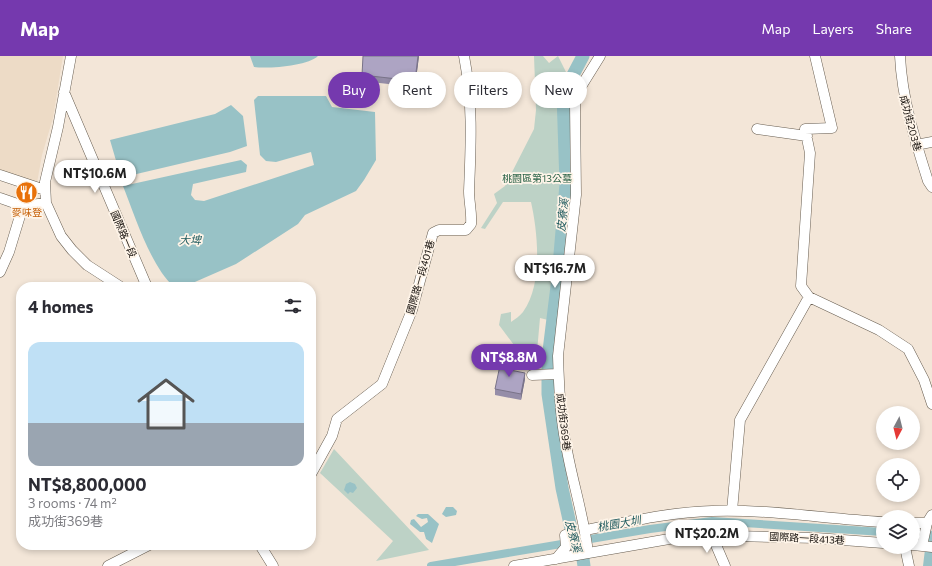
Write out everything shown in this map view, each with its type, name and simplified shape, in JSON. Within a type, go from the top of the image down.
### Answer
[{"type":"street","points":[[71,56],[58,128],[44,182],[46,204],[61,236],[72,250],[88,265],[114,282]]},
{"type":"street","name":"國際路一段401巷","points":[[316,465],[332,436],[337,419],[382,384],[412,310],[433,233],[439,230],[466,230],[471,224],[469,198],[472,138],[470,105],[464,56]]},
{"type":"street","name":"成功街369巷","points":[[588,553],[585,530],[565,444],[558,374],[558,356],[576,195],[575,103],[577,93],[600,56]]},
{"type":"street","points":[[815,56],[832,128],[805,129],[810,153],[801,286],[809,297],[879,330],[908,349],[928,378],[932,404]]},
{"type":"street","name":"成功街203巷","points":[[900,56],[902,85],[916,145],[928,181],[932,187]]},
{"type":"street","name":"國際路一段","points":[[64,92],[145,282]]},
{"type":"street","points":[[757,129],[807,136]]},
{"type":"street","points":[[916,145],[932,142]]},
{"type":"street","points":[[0,175],[44,190]]},
{"type":"street","points":[[0,198],[22,206],[46,204]]},
{"type":"street","points":[[0,272],[4,250],[22,206]]},
{"type":"street","points":[[732,511],[740,420],[809,297]]},
{"type":"street","points":[[532,375],[558,374]]},
{"type":"street","points":[[585,530],[636,520],[711,511],[762,512],[876,521]]},
{"type":"street","points":[[920,521],[930,519],[922,546]]},
{"type":"street","points":[[514,566],[542,564],[556,559],[567,552],[565,535]]},
{"type":"street","name":"國際路一段413巷","points":[[567,552],[588,553],[692,535],[816,538],[876,542]]},
{"type":"street","points":[[714,535],[716,545],[725,566]]},
{"type":"street","points":[[108,566],[139,550]]},
{"type":"street","points":[[266,550],[274,566]]},
{"type":"street","points":[[906,554],[909,566]]},
{"type":"shaded area","points":[[0,56],[63,56],[53,118],[42,155],[37,183],[0,171]]},
{"type":"green space","name":"桃園區第13公墓","points":[[534,56],[543,56],[549,63],[558,56],[566,72],[535,72]]},
{"type":"green space","name":"桃園區第13公墓","points":[[536,108],[559,108],[562,185],[551,305],[548,320],[540,318],[536,363],[524,366],[520,353],[499,325],[501,314],[511,312],[511,322],[522,313],[534,288],[537,243],[531,202],[503,202],[485,229],[481,228],[497,203],[494,194],[505,186],[534,129]]},
{"type":"green space","points":[[334,449],[429,550],[376,561],[393,541],[320,473]]},
{"type":"water","points":[[250,56],[318,56],[306,62],[268,68],[254,67]]},
{"type":"water","name":"大埤","points":[[258,96],[326,96],[328,100],[328,108],[375,112],[376,160],[356,191],[305,215],[298,224],[236,264],[195,282],[169,282],[150,253],[123,186],[241,160],[247,165],[246,172],[193,184],[191,195],[195,200],[204,201],[314,165],[311,152],[276,162],[266,161],[260,155],[254,100]]},
{"type":"water","points":[[231,105],[243,116],[247,146],[230,152],[128,176],[117,164],[110,140],[215,114]]},
{"type":"water","points":[[350,482],[355,484],[357,488],[353,493],[350,492],[348,494],[344,490],[346,484]]},
{"type":"water","points":[[446,507],[453,507],[457,511],[456,515],[446,517],[442,514]]},
{"type":"water","points":[[418,514],[428,514],[439,524],[432,543],[426,539],[424,532],[420,532],[410,524],[411,520],[414,519],[421,527],[428,522],[427,518],[422,519],[416,516]]},
{"type":"water","points":[[932,530],[932,566],[923,566],[926,541]]},
{"type":"building","points":[[363,56],[418,56],[416,72],[388,72],[388,78],[380,77],[380,72],[362,72]]},
{"type":"building","points":[[502,356],[513,358],[510,370],[525,373],[521,394],[495,389]]},
{"type":"waterway","name":"皮寮溪","points":[[583,56],[563,94],[566,184],[558,278],[548,359],[548,394],[562,488],[574,542],[583,559],[584,566]]},
{"type":"waterway","name":"桃園大圳","points":[[431,566],[650,529],[712,521],[876,532]]},
{"type":"waterway","name":"桃園大圳","points":[[920,534],[932,535]]},
{"type":"place","name":"麥味登","points":[[27,192]]}]
